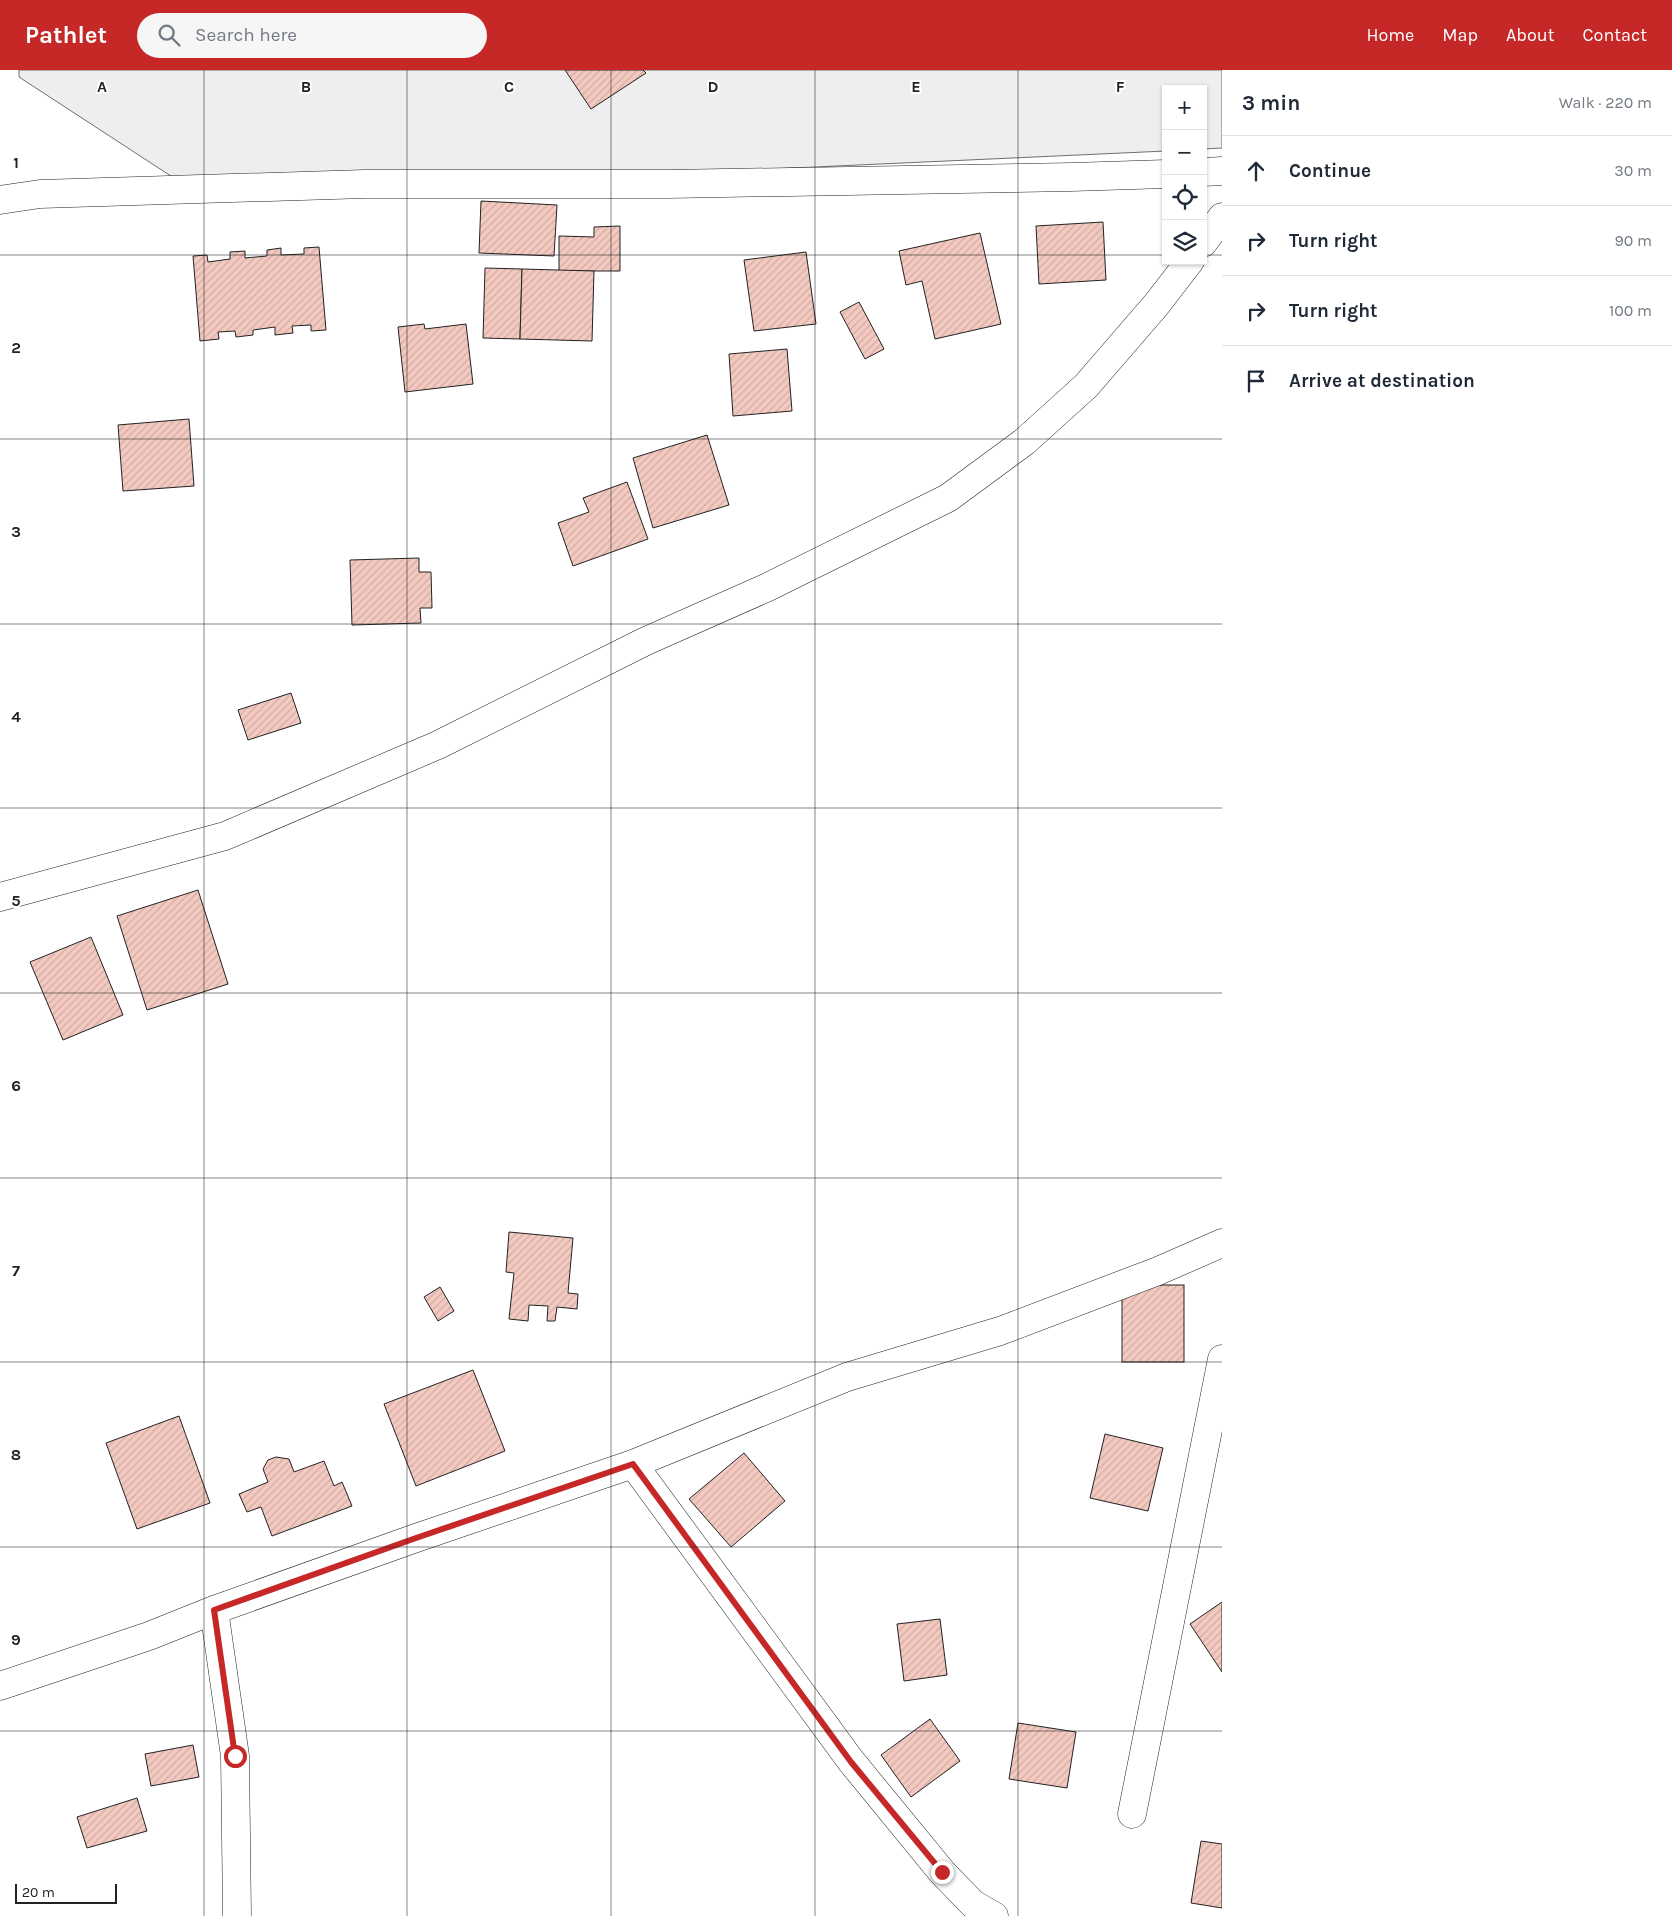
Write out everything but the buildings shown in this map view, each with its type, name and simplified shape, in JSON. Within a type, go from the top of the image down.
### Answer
[{"type":"street","points":[[1207,172],[1222,171]]},
{"type":"street","points":[[0,200],[40,194],[364,184],[669,184],[1162,174]]},
{"type":"street","points":[[1207,238],[1222,218]]},
{"type":"street","points":[[0,898],[225,836],[438,745],[646,642],[768,587],[948,498],[1024,442],[1086,386],[1156,305],[1187,265]]},
{"type":"street","points":[[0,1686],[149,1636],[214,1610],[416,1538],[633,1464],[847,1377],[1000,1332],[1158,1271],[1222,1243]]},
{"type":"street","points":[[1132,1814],[1222,1358]]},
{"type":"street","points":[[633,1464],[851,1762],[942,1872],[973,1904],[994,1916]]},
{"type":"street","points":[[214,1610],[235,1756],[237,1916]]},
{"type":"shaded area","points":[[19,70],[1222,70],[1222,148],[1207,149],[1207,85],[1162,85],[1162,151],[200,195],[19,77]]},
{"type":"route","points":[[235,1756],[214,1610],[416,1538],[633,1464],[851,1762],[942,1872]]}]
